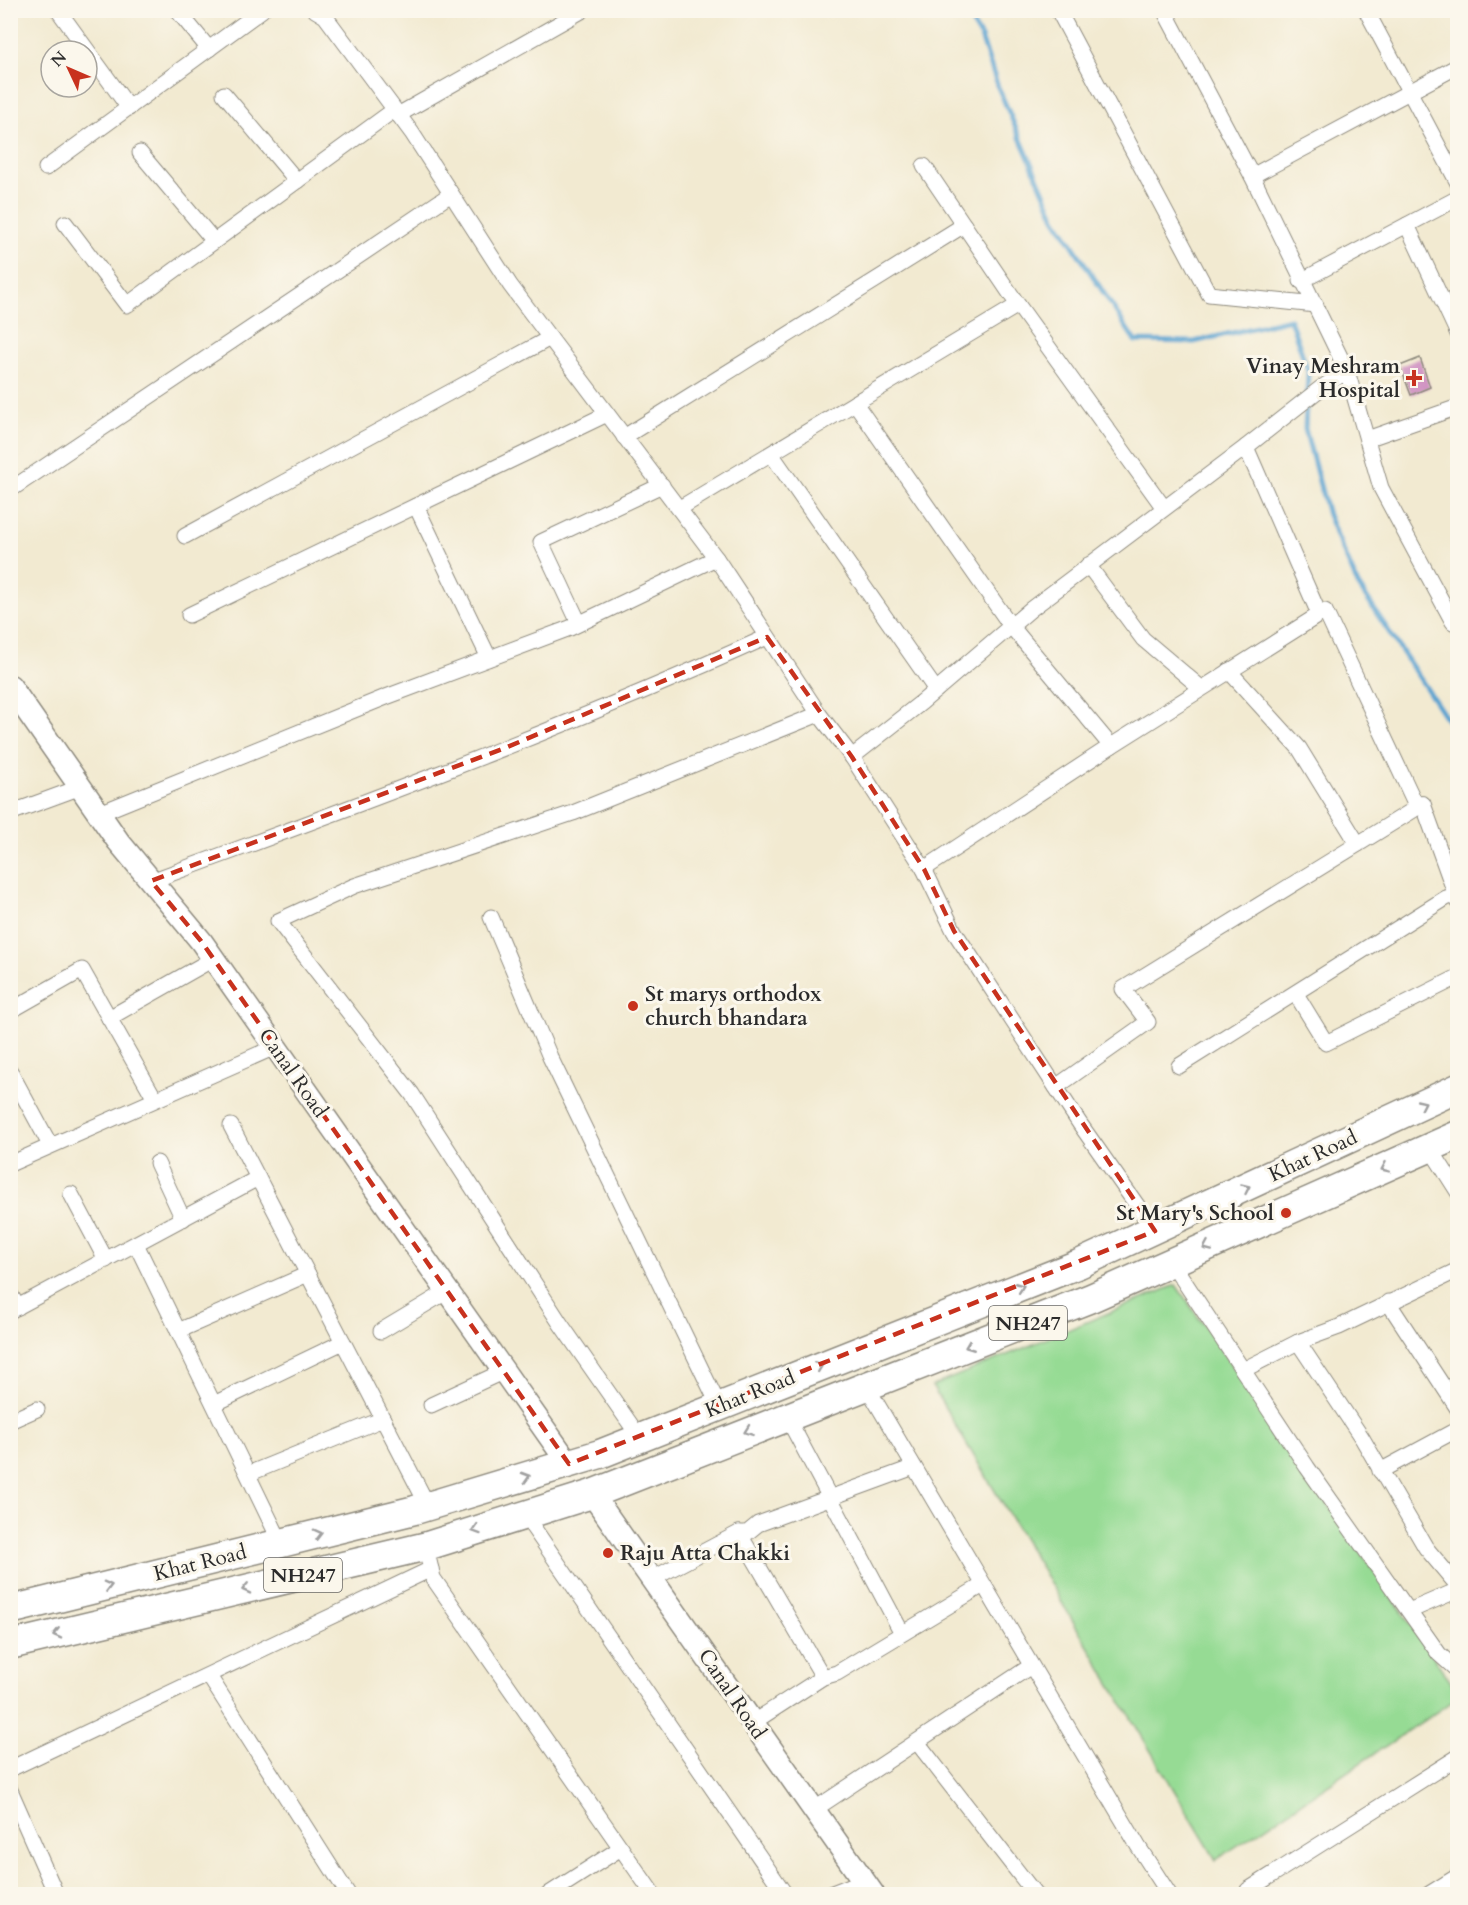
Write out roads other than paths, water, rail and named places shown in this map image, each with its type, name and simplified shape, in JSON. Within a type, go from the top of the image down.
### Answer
[{"type":"highway","name":"Khat Road","points":[[11,1610],[428,1506],[569,1464],[1079,1264],[1458,1088]]},
{"type":"highway","name":"Khat Road","points":[[10,1645],[429,1557],[524,1515],[592,1494],[867,1387],[1172,1263],[1458,1135]]},
{"type":"highway","points":[[1155,1230],[1172,1263]]},
{"type":"highway","points":[[569,1464],[592,1494]]},
{"type":"street","points":[[58,10],[129,108]]},
{"type":"street","points":[[177,10],[209,50]]},
{"type":"street","points":[[46,168],[262,10]]},
{"type":"street","points":[[1058,10],[1209,294],[1316,305]]},
{"type":"street","points":[[1164,10],[1252,176],[1301,281],[1316,305],[1347,371],[1381,488],[1456,626]]},
{"type":"street","points":[[1366,10],[1458,183]]},
{"type":"street","points":[[324,12],[396,112],[510,285],[606,414],[680,508],[716,558],[819,714],[852,757],[924,869],[954,931],[1056,1087],[1155,1230]]},
{"type":"street","points":[[65,223],[127,305],[396,112],[576,12]]},
{"type":"street","points":[[1252,176],[1458,66]]},
{"type":"street","points":[[224,94],[297,181]]},
{"type":"street","points":[[140,153],[214,242]]},
{"type":"street","points":[[924,166],[1018,305],[1164,508]]},
{"type":"street","points":[[10,490],[451,194]]},
{"type":"street","points":[[1301,281],[1458,198]]},
{"type":"street","points":[[624,437],[964,225]]},
{"type":"street","points":[[1407,225],[1458,334]]},
{"type":"street","points":[[680,508],[772,455],[1018,305]]},
{"type":"street","points":[[185,536],[550,338]]},
{"type":"street","points":[[852,757],[1088,565],[1321,388],[1347,371]]},
{"type":"street","points":[[855,403],[1011,626],[1111,746]]},
{"type":"street","points":[[1367,439],[1458,407]]},
{"type":"street","points":[[189,615],[606,414]]},
{"type":"street","points":[[1246,447],[1319,614]]},
{"type":"street","points":[[772,455],[936,690]]},
{"type":"street","points":[[579,624],[541,542],[662,485]]},
{"type":"street","points":[[416,506],[489,658]]},
{"type":"street","points":[[100,813],[579,624],[716,558]]},
{"type":"street","points":[[1088,565],[1143,639],[1201,688]]},
{"type":"street","points":[[924,869],[1201,688],[1325,611],[1415,803],[1423,804]]},
{"type":"street","points":[[152,881],[505,748],[663,684],[767,637]]},
{"type":"street","points":[[1229,670],[1299,748],[1358,844]]},
{"type":"street","name":"Canal Road","points":[[14,696],[100,813],[213,959],[569,1464]]},
{"type":"street","points":[[640,1438],[560,1323],[412,1094],[278,921],[354,886],[573,813],[819,714]]},
{"type":"street","points":[[10,813],[81,786]]},
{"type":"street","points":[[1056,1087],[1148,1022],[1123,989],[1423,804]]},
{"type":"street","points":[[1179,1066],[1446,898],[1456,898],[1423,804]]},
{"type":"street","points":[[491,917],[550,1057],[719,1406]]},
{"type":"street","points":[[109,1018],[213,959]]},
{"type":"street","points":[[10,1011],[82,970],[155,1099]]},
{"type":"street","points":[[1296,994],[1326,1043],[1458,977]]},
{"type":"street","points":[[10,1164],[275,1047]]},
{"type":"street","points":[[10,1071],[50,1145]]},
{"type":"street","points":[[231,1126],[428,1506]]},
{"type":"street","points":[[1430,1148],[1458,1192]]},
{"type":"street","points":[[157,1163],[183,1219]]},
{"type":"street","points":[[13,1304],[106,1260],[258,1178]]},
{"type":"street","points":[[71,1194],[106,1260]]},
{"type":"street","points":[[136,1244],[281,1543]]},
{"type":"street","points":[[1172,1263],[1439,1654],[1458,1671]]},
{"type":"street","points":[[1243,1370],[1298,1342],[1338,1327],[1458,1270]]},
{"type":"street","points":[[178,1331],[308,1274]]},
{"type":"street","points":[[381,1331],[446,1292]]},
{"type":"street","points":[[1388,1302],[1458,1409]]},
{"type":"street","points":[[214,1404],[343,1342]]},
{"type":"street","points":[[1298,1342],[1426,1548],[1458,1588],[1409,1611]]},
{"type":"street","points":[[431,1405],[502,1372]]},
{"type":"street","points":[[867,1387],[1031,1666],[1169,1894]]},
{"type":"street","points":[[10,1421],[37,1409]]},
{"type":"street","points":[[787,1417],[902,1633]]},
{"type":"street","points":[[248,1474],[383,1419]]},
{"type":"street","points":[[1380,1471],[1458,1429]]},
{"type":"street","points":[[652,1579],[739,1533],[747,1533],[758,1524],[914,1467]]},
{"type":"street","name":"Canal Road","points":[[592,1494],[868,1888]]},
{"type":"street","points":[[524,1515],[785,1894]]},
{"type":"street","points":[[739,1533],[823,1677]]},
{"type":"street","points":[[10,1769],[209,1676],[429,1557],[432,1578],[653,1894]]},
{"type":"street","points":[[752,1723],[823,1677],[837,1673],[983,1585]]},
{"type":"street","points":[[812,1811],[1031,1666]]},
{"type":"street","points":[[209,1676],[348,1894]]},
{"type":"street","points":[[916,1742],[1035,1894]]},
{"type":"street","points":[[1251,1894],[1248,1890],[1458,1757]]},
{"type":"street","points":[[10,1790],[56,1894]]},
{"type":"street","points":[[549,1894],[621,1848]]},
{"type":"street","points":[[1429,1894],[1458,1876]]},
{"type":"street","points":[[830,1894],[868,1888]]},
{"type":"waterway","points":[[964,10],[981,37],[998,87],[1055,218],[1135,341],[1194,342],[1290,319],[1308,371],[1307,396]]},
{"type":"waterway","points":[[1306,405],[1305,429],[1328,515],[1358,585],[1458,736]]},
{"type":"place","name":"Vinay Meshram Hospital","points":[[1414,378]]},
{"type":"place","name":"St marys orthodox church bhandara","points":[[633,1006]]},
{"type":"place","name":"St Mary's School","points":[[1286,1213]]},
{"type":"place","name":"Raju Atta Chakki","points":[[608,1553]]}]
